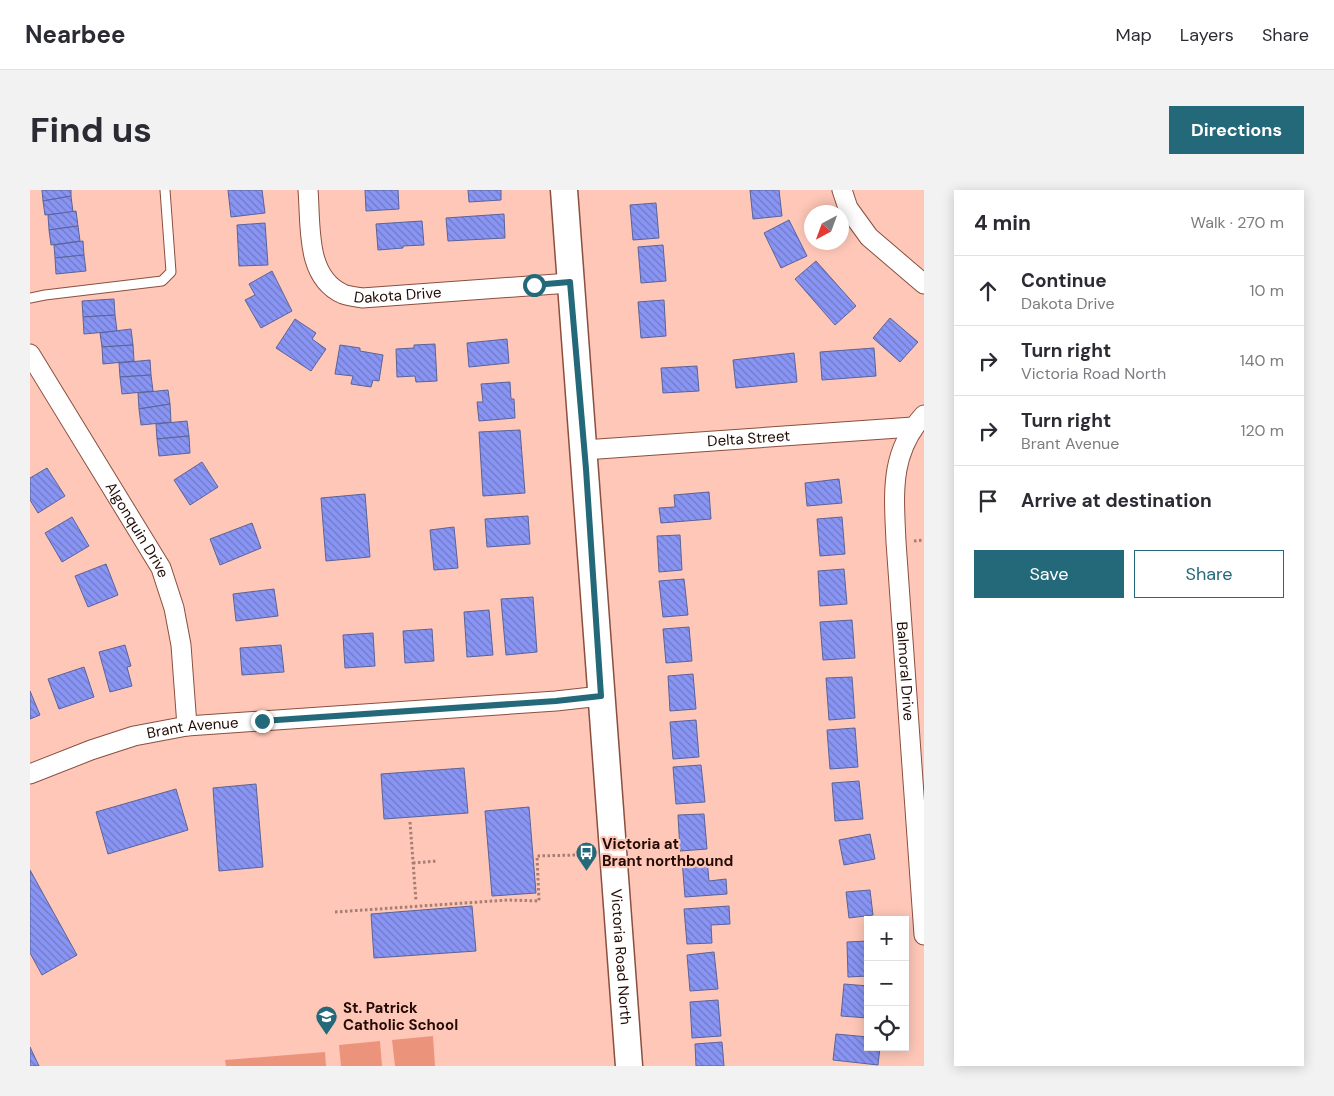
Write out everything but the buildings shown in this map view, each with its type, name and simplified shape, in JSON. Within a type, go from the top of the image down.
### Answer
[{"type":"main road","name":"Victoria Road North","points":[[564,190],[629,1066]]},
{"type":"street","name":"Dakota Drive","points":[[308,190],[312,247],[317,268],[328,284],[344,294],[362,298],[570,282]]},
{"type":"street","points":[[842,190],[848,208],[869,237],[924,284]]},
{"type":"street","name":"Algonquin Drive","points":[[30,354],[161,568],[174,608],[181,645],[187,726]]},
{"type":"street","name":"Delta Street","points":[[584,450],[918,421]]},
{"type":"street","name":"Balmoral Drive","points":[[918,421],[900,455],[896,471],[894,500],[924,935]]},
{"type":"street","name":"Brant Avenue","points":[[30,774],[91,750],[134,736],[187,726],[556,701],[601,696]]},
{"type":"lane","points":[[30,298],[162,281],[170,272],[164,190]]},
{"type":"path","points":[[410,822],[416,901]]},
{"type":"path","points":[[334,912],[508,900],[539,901],[537,856],[575,855]]},
{"type":"path","points":[[413,863],[437,861]]},
{"type":"shaded area","points":[[433,1036],[435,1066],[395,1066],[392,1040]]},
{"type":"shaded area","points":[[380,1041],[382,1066],[341,1066],[339,1045]]},
{"type":"shaded area","points":[[325,1052],[326,1066],[226,1066],[225,1060]]},
{"type":"place","name":"Victoria at Brant northbound","points":[[586,872]]},
{"type":"place","name":"St. Patrick Catholic School","points":[[327,1036]]},
{"type":"route","points":[[262,721],[556,701],[601,696],[586,469],[570,282],[534,285]]}]
